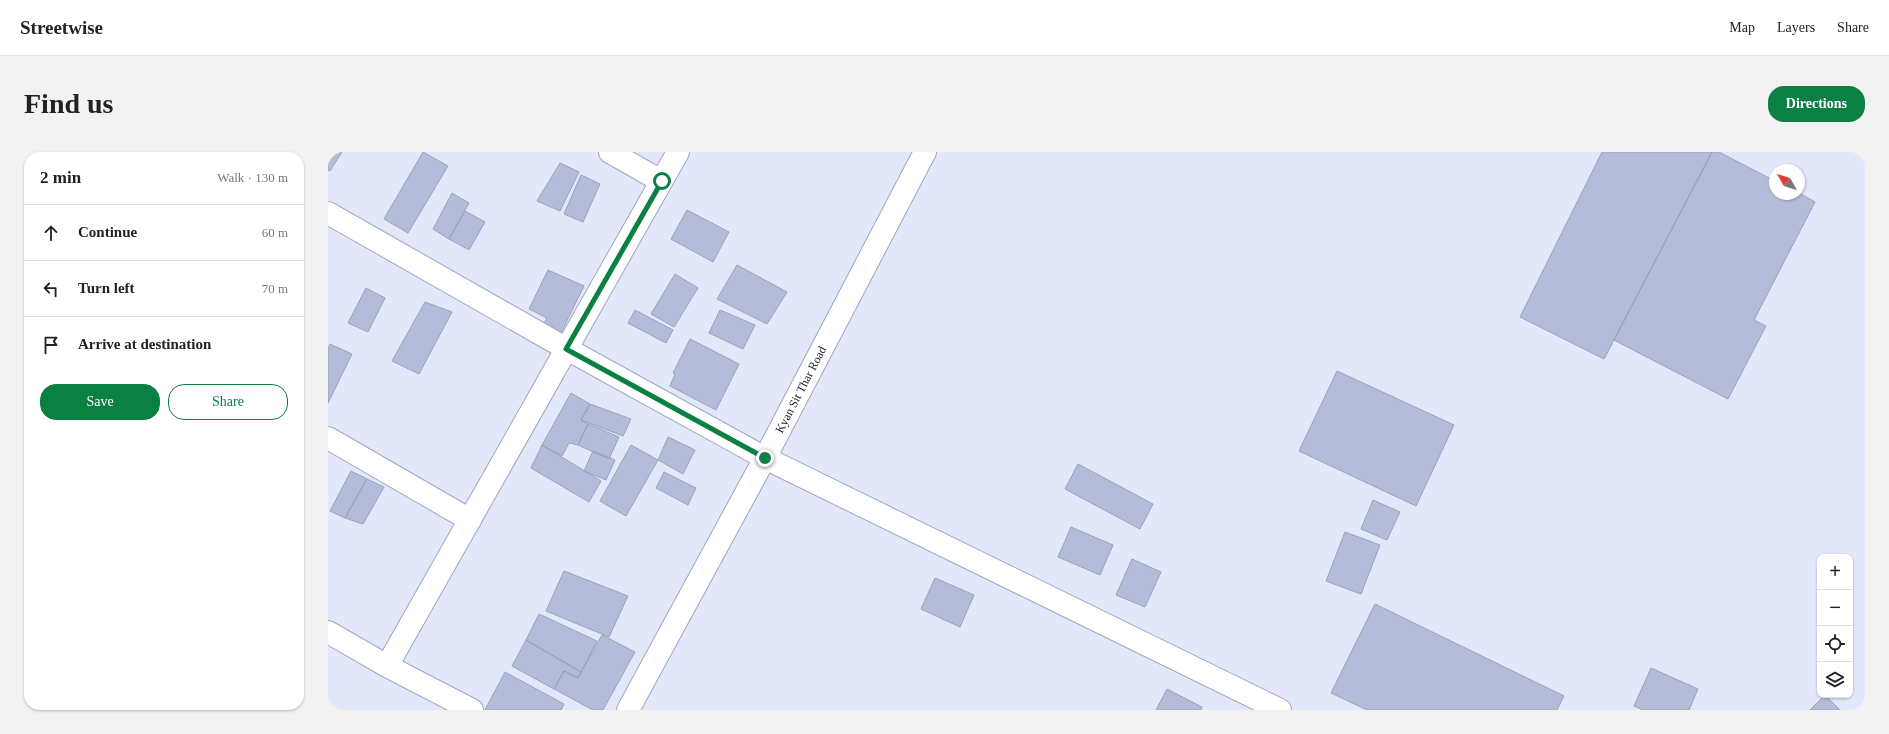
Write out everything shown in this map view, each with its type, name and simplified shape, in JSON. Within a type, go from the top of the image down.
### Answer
[{"type":"street","points":[[610,152],[662,181]]},
{"type":"street","points":[[387,666],[678,152]]},
{"type":"street","name":"Kyan Sit Thar Road","points":[[628,710],[765,458],[925,152]]},
{"type":"street","points":[[328,213],[566,349],[765,458],[1280,710]]},
{"type":"street","points":[[328,438],[470,520]]},
{"type":"street","points":[[328,632],[387,666],[472,710]]},
{"type":"building","points":[[328,152],[342,152],[330,171],[328,170]]},
{"type":"building","points":[[423,152],[448,166],[408,233],[384,219]]},
{"type":"building","points":[[1602,152],[1712,152],[1604,359],[1520,317]]},
{"type":"building","points":[[1712,152],[1719,152],[1769,178],[1769,200],[1805,200],[1805,196],[1815,202],[1754,320],[1766,326],[1728,399],[1614,340]]},
{"type":"building","points":[[560,163],[579,172],[560,211],[537,201]]},
{"type":"building","points":[[581,175],[600,184],[583,222],[564,214]]},
{"type":"building","points":[[452,193],[469,203],[449,239],[433,229]]},
{"type":"building","points":[[687,210],[729,232],[713,262],[671,239]]},
{"type":"building","points":[[465,211],[485,222],[469,250],[449,239]]},
{"type":"building","points":[[737,265],[787,292],[767,324],[717,299]]},
{"type":"building","points":[[548,270],[584,286],[559,337],[541,328],[547,318],[529,309]]},
{"type":"building","points":[[675,274],[698,288],[674,327],[651,314]]},
{"type":"building","points":[[366,288],[385,298],[368,332],[348,323]]},
{"type":"building","points":[[425,302],[452,312],[419,374],[392,361]]},
{"type":"building","points":[[635,310],[673,330],[666,343],[628,323]]},
{"type":"building","points":[[720,310],[755,325],[743,349],[709,333]]},
{"type":"building","points":[[690,339],[739,364],[716,410],[670,386],[675,374],[673,373]]},
{"type":"building","points":[[330,344],[352,354],[328,403],[328,349]]},
{"type":"building","points":[[1337,371],[1454,425],[1416,506],[1299,451]]},
{"type":"building","points":[[571,393],[590,404],[581,420],[588,424],[578,445],[569,443],[562,456],[542,445]]},
{"type":"building","points":[[590,404],[631,419],[623,436],[581,420]]},
{"type":"building","points":[[588,424],[619,437],[609,459],[578,445]]},
{"type":"building","points":[[668,437],[695,450],[683,474],[658,460]]},
{"type":"building","points":[[542,445],[601,481],[589,502],[531,468]]},
{"type":"building","points":[[631,445],[658,460],[626,516],[600,501]]},
{"type":"building","points":[[593,451],[615,460],[606,480],[584,471]]},
{"type":"building","points":[[1078,464],[1153,504],[1140,529],[1065,489]]},
{"type":"building","points":[[351,471],[367,479],[345,518],[330,511]]},
{"type":"building","points":[[664,472],[696,488],[688,505],[656,488]]},
{"type":"building","points":[[367,479],[384,487],[363,524],[345,518]]},
{"type":"building","points":[[1373,500],[1400,512],[1387,540],[1361,529]]},
{"type":"building","points":[[1071,527],[1113,545],[1100,575],[1058,557]]},
{"type":"building","points":[[1345,532],[1380,545],[1361,594],[1326,581]]},
{"type":"building","points":[[1132,559],[1161,572],[1145,607],[1116,595]]},
{"type":"building","points":[[564,571],[628,596],[609,637],[546,611]]},
{"type":"building","points":[[935,578],[974,595],[960,627],[921,609]]},
{"type":"building","points":[[1375,604],[1564,696],[1557,710],[1367,710],[1331,693]]},
{"type":"building","points":[[539,614],[597,641],[581,672],[526,640]]},
{"type":"building","points":[[602,635],[635,652],[603,710],[593,710],[554,689],[564,671],[578,678]]},
{"type":"building","points":[[526,640],[581,672],[578,678],[564,671],[554,689],[512,666]]},
{"type":"building","points":[[1651,668],[1698,689],[1689,710],[1643,710],[1634,706]]},
{"type":"building","points":[[505,672],[564,704],[561,710],[485,710]]},
{"type":"building","points":[[1167,689],[1202,707],[1201,710],[1156,710]]},
{"type":"building","points":[[1822,698],[1828,698],[1840,710],[1810,710]]},
{"type":"route","points":[[662,181],[566,349],[765,458]]}]
